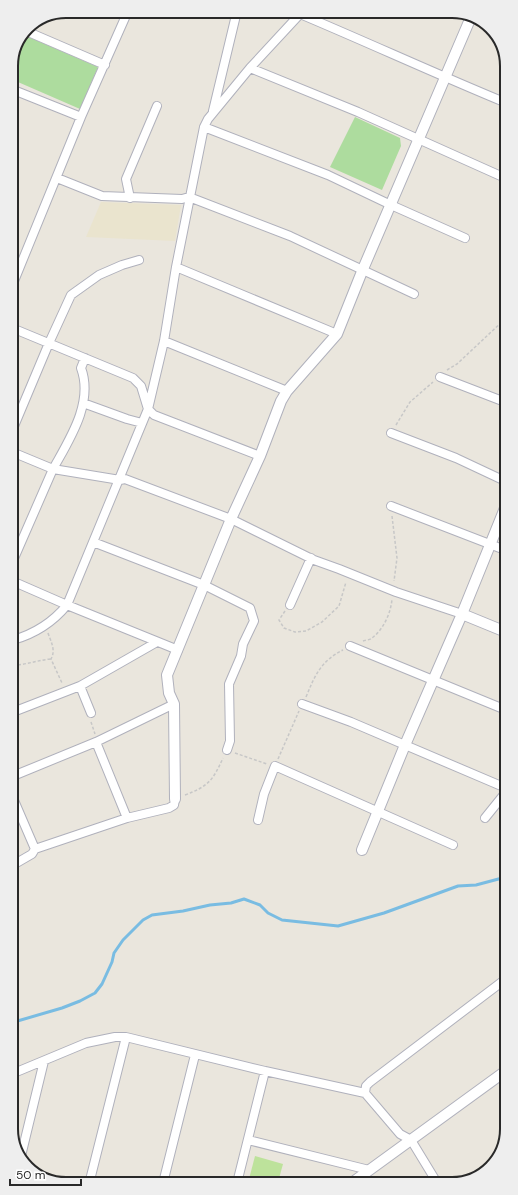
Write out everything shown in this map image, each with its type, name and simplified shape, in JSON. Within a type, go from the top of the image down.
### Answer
[{"type":"street","points":[[18,272],[81,117],[125,18]]},
{"type":"street","points":[[212,113],[235,18]]},
{"type":"street","points":[[18,638],[45,625],[67,605],[120,480],[148,409],[164,341],[176,267],[204,127],[212,113],[295,18]]},
{"type":"street","points":[[312,18],[445,78],[500,100]]},
{"type":"street","points":[[18,862],[32,854],[34,849],[127,818],[169,808],[174,805],[176,799],[174,704],[169,693],[167,675],[231,519],[260,456],[281,401],[287,391],[337,334],[363,269],[469,22]]},
{"type":"street","points":[[31,33],[105,65]]},
{"type":"street","points":[[250,68],[358,112],[500,176]]},
{"type":"street","points":[[18,92],[81,117]]},
{"type":"street","points":[[130,198],[126,179],[158,106]]},
{"type":"street","points":[[204,127],[328,175],[465,238]]},
{"type":"street","points":[[57,178],[102,196],[182,199],[190,197],[290,236],[414,294]]},
{"type":"street","points":[[18,417],[71,295],[99,275],[122,265],[139,260]]},
{"type":"street","points":[[176,267],[337,334]]},
{"type":"street","points":[[18,330],[133,378],[141,386],[148,409],[154,415],[260,456]]},
{"type":"street","points":[[164,341],[287,391]]},
{"type":"street","points":[[18,549],[53,469],[74,431],[86,389],[82,368],[85,358]]},
{"type":"street","points":[[440,377],[500,400]]},
{"type":"street","points":[[83,403],[142,423]]},
{"type":"street","points":[[391,434],[456,458],[500,479]]},
{"type":"street","points":[[18,454],[53,469],[120,480],[125,479],[231,519],[311,558],[396,592],[462,614],[500,630]]},
{"type":"street","points":[[391,506],[500,548]]},
{"type":"street","points":[[362,850],[500,521]]},
{"type":"street","points":[[93,542],[204,585],[250,608],[254,621],[243,644],[241,656],[229,684],[230,741],[226,750]]},
{"type":"street","points":[[290,605],[311,558]]},
{"type":"street","points":[[18,584],[178,650]]},
{"type":"street","points":[[18,710],[80,686],[157,642]]},
{"type":"street","points":[[350,646],[500,708]]},
{"type":"street","points":[[80,686],[91,713]]},
{"type":"street","points":[[18,774],[96,742],[174,704]]},
{"type":"street","points":[[302,704],[351,722],[500,785]]},
{"type":"street","points":[[96,742],[127,818]]},
{"type":"street","points":[[258,820],[264,794],[275,766],[453,844]]},
{"type":"street","points":[[485,818],[500,799]]},
{"type":"street","points":[[18,810],[34,849]]},
{"type":"street","points":[[365,1093],[366,1086],[370,1082],[500,986]]},
{"type":"street","points":[[18,1071],[86,1043],[115,1037],[126,1037],[195,1055],[365,1093],[400,1134],[410,1140],[433,1177]]},
{"type":"street","points":[[91,1177],[126,1037]]},
{"type":"street","points":[[164,1177],[195,1055]]},
{"type":"street","points":[[23,1149],[44,1061]]},
{"type":"street","points":[[239,1177],[265,1071]]},
{"type":"street","points":[[360,1177],[500,1075]]},
{"type":"street","points":[[248,1140],[369,1170]]},
{"type":"path","points":[[278,620],[284,628],[295,632],[306,632],[322,622],[339,606],[344,592],[348,572]]},
{"type":"path","points":[[45,625],[54,648],[54,654],[51,660]]},
{"type":"path","points":[[18,665],[39,660],[51,660]]},
{"type":"path","points":[[51,660],[66,691]]},
{"type":"path","points":[[91,713],[90,718],[96,742]]},
{"type":"path","points":[[176,799],[199,789],[214,778],[226,750],[275,766]]},
{"type":"shaded area","points":[[101,202],[181,205],[175,241],[86,237]]},
{"type":"green space","points":[[28,37],[98,67],[80,109],[18,82],[18,63],[20,54]]},
{"type":"green space","points":[[355,117],[400,138],[401,146],[382,190],[330,167]]},
{"type":"green space","points":[[255,1156],[283,1164],[279,1177],[250,1177]]},
{"type":"waterway","points":[[18,1021],[62,1008],[95,993],[102,984],[112,962],[114,953],[123,940],[143,920],[152,915],[231,903],[244,899],[260,905],[268,913],[282,920],[338,926],[384,913],[458,886],[476,885],[500,879]]}]
